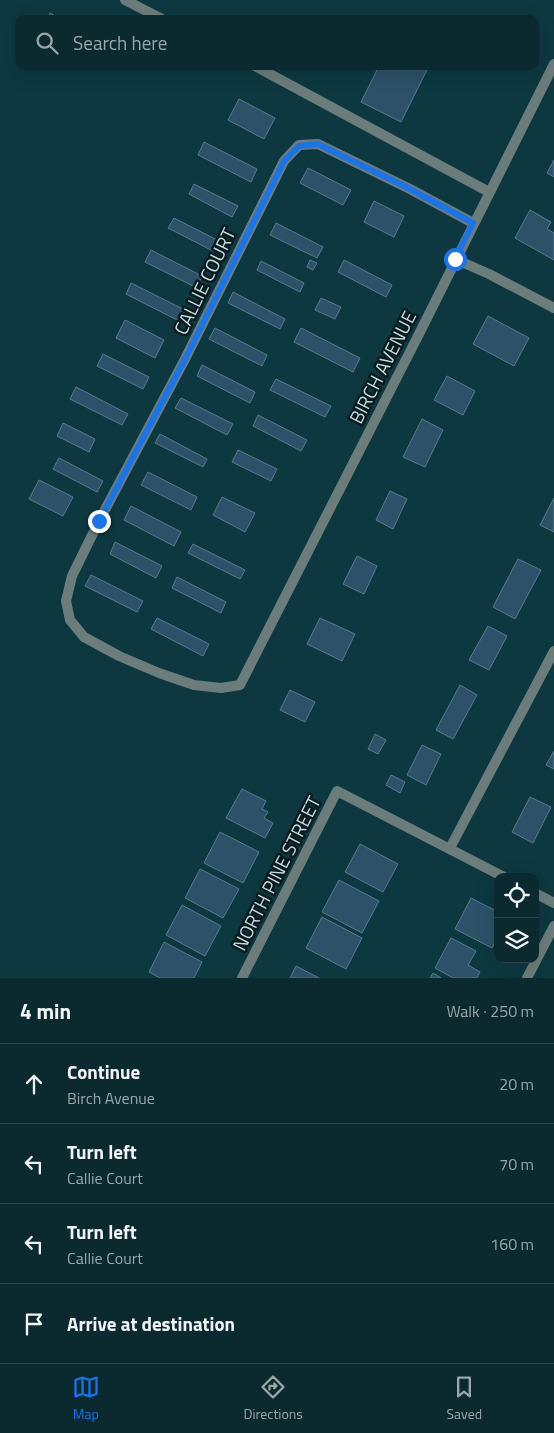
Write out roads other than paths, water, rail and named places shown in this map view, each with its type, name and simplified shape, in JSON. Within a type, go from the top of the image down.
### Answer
[{"type":"street","points":[[125,0],[154,15]]},
{"type":"street","name":"BIRCH AVENUE","points":[[240,685],[554,64]]},
{"type":"street","points":[[262,70],[489,192]]},
{"type":"street","name":"CALLIE COURT","points":[[240,685],[220,688],[194,685],[150,670],[84,638],[70,620],[66,601],[72,576],[99,521],[185,359],[284,161],[299,146],[318,144],[410,189],[473,223]]},
{"type":"street","points":[[455,259],[489,274],[554,308]]},
{"type":"street","points":[[450,848],[554,651]]},
{"type":"street","name":"NORTH PINE STREET","points":[[242,978],[337,790],[497,873]]},
{"type":"street","points":[[539,895],[554,903]]},
{"type":"street","points":[[528,978],[554,926]]}]
